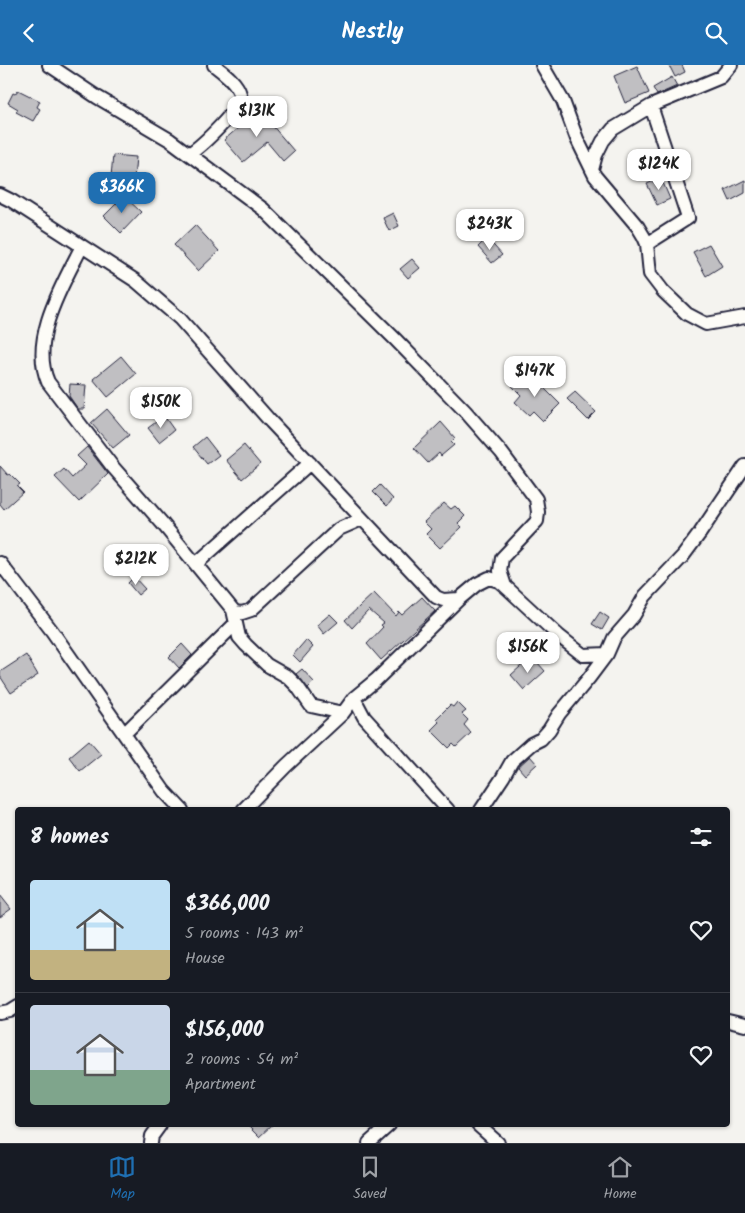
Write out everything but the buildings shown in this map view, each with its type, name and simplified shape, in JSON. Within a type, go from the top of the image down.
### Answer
[{"type":"street","points":[[49,65],[97,97],[170,140],[263,209],[395,339],[465,411],[501,452],[536,499],[537,521],[502,557],[500,571],[505,585]]},
{"type":"street","points":[[189,154],[197,149],[240,102],[241,95],[238,89],[214,65]]},
{"type":"street","points":[[542,65],[563,101],[577,139],[592,170],[610,195],[638,227],[647,244],[650,274],[663,291],[686,314],[706,324],[745,317]]},
{"type":"street","points":[[592,170],[596,155],[603,141],[613,129],[651,106],[721,77],[731,65]]},
{"type":"street","points":[[647,244],[688,218],[651,106]]},
{"type":"street","points":[[0,195],[136,281],[180,319],[310,463],[436,597],[443,600],[458,599]]},
{"type":"street","points":[[82,246],[56,298],[46,328],[42,359],[43,371],[48,381],[112,466],[196,564],[235,617],[239,637],[246,645],[267,665],[288,677],[311,706],[343,713]]},
{"type":"street","points":[[196,564],[310,463]]},
{"type":"street","points":[[483,807],[512,761],[550,730],[559,714],[589,678],[606,654],[614,638],[634,615],[645,597],[683,556],[700,533],[745,466]]},
{"type":"street","points":[[125,733],[235,617],[252,610],[339,529],[362,519]]},
{"type":"street","points":[[0,563],[52,631],[164,791],[179,807]]},
{"type":"street","points":[[246,807],[286,766],[343,713],[354,698],[458,599],[477,584],[490,578],[505,585],[576,651],[584,655],[606,654]]},
{"type":"street","points":[[354,698],[364,717],[445,807]]},
{"type":"street","points":[[0,1013],[15,1008]]},
{"type":"street","points":[[730,1021],[745,1025]]},
{"type":"street","points":[[151,1143],[152,1135],[158,1127]]},
{"type":"street","points":[[370,1143],[387,1127]]},
{"type":"street","points":[[480,1127],[498,1143]]}]
